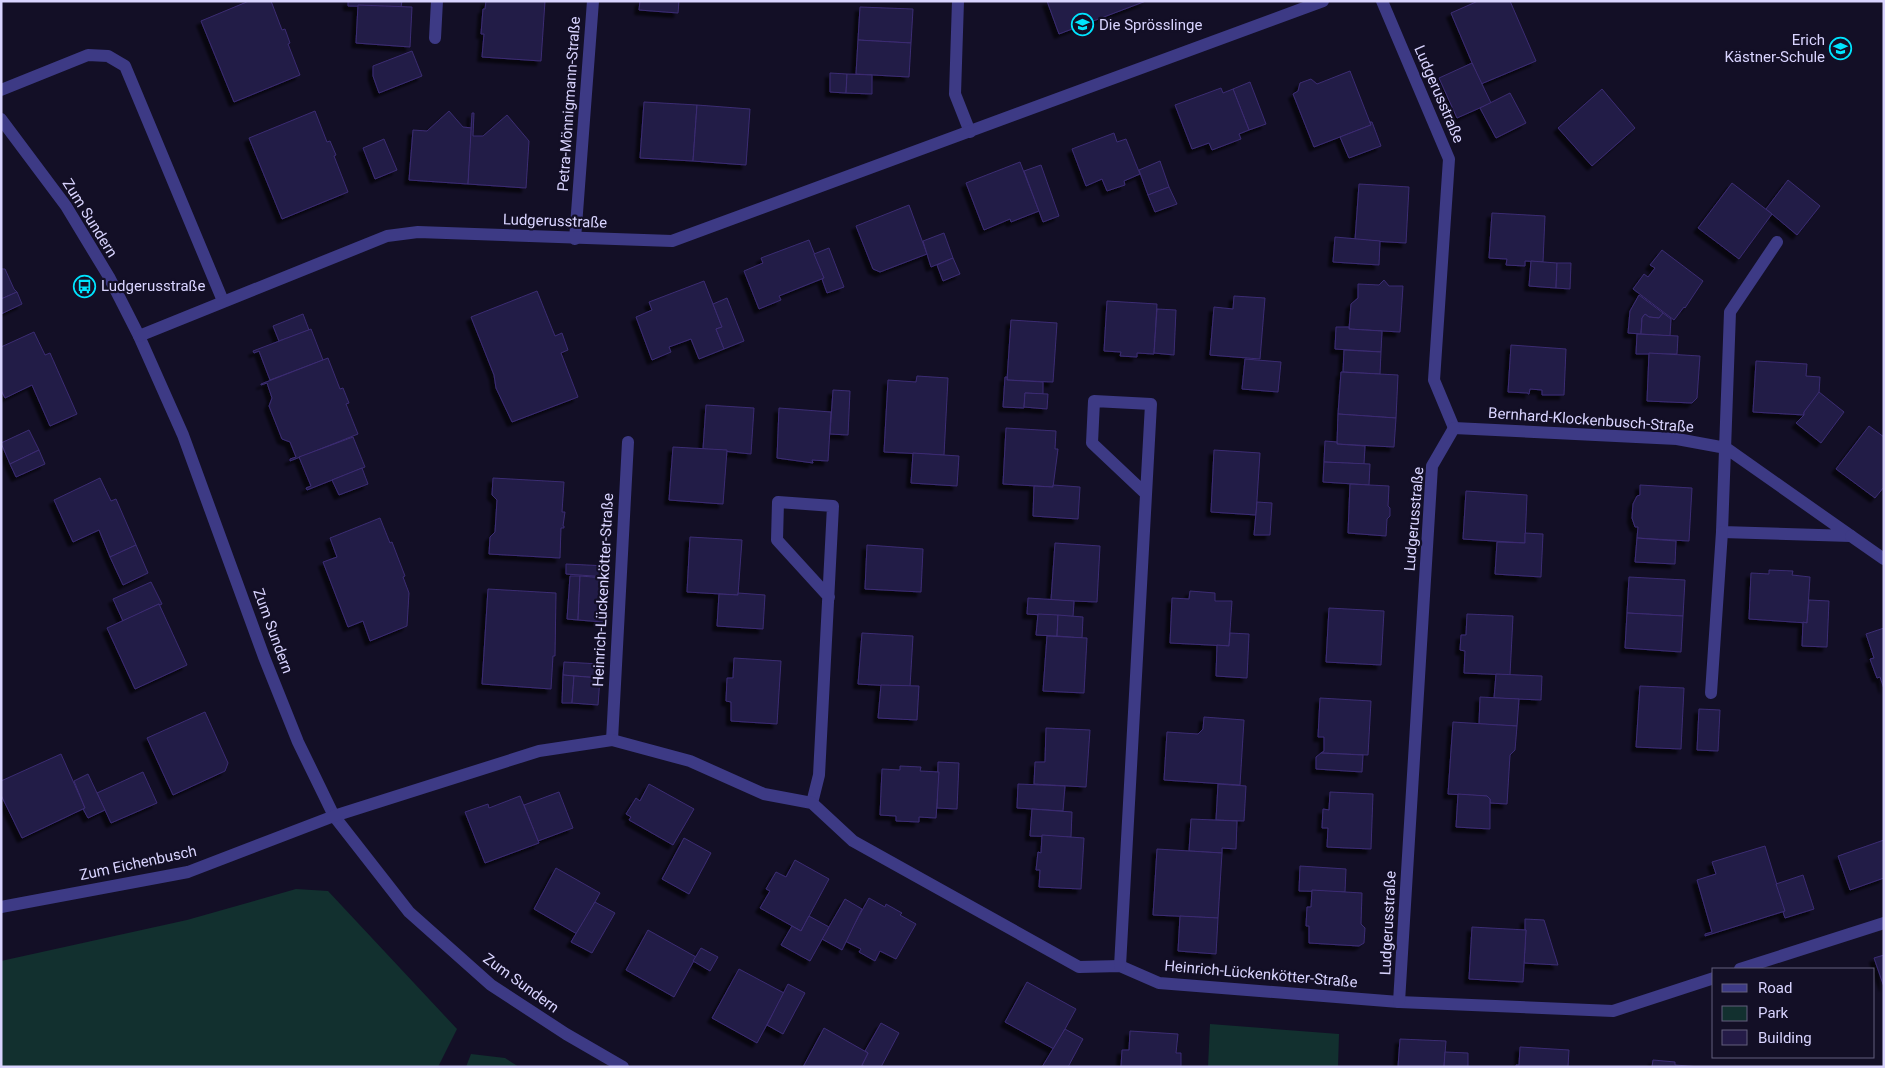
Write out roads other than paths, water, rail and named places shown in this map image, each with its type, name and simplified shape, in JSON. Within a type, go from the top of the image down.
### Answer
[{"type":"street","points":[[435,38],[437,1]]},
{"type":"street","name":"Petra-Mönnigmann-Straße","points":[[575,238],[593,1]]},
{"type":"street","points":[[958,1],[955,94],[970,132]]},
{"type":"street","name":"Ludgerusstraße","points":[[139,336],[387,236],[418,232],[672,241],[1323,1]]},
{"type":"street","name":"Ludgerusstraße","points":[[1382,1],[1449,159],[1434,380],[1454,428],[1432,466],[1399,1002]]},
{"type":"street","points":[[1,90],[88,55],[108,56],[125,66],[223,301]]},
{"type":"street","name":"Zum Sundern","points":[[1,119],[66,206],[109,277],[139,336],[184,435],[264,657],[298,742],[334,816],[408,912],[491,985],[566,1034],[622,1067]]},
{"type":"street","points":[[1711,693],[1722,532],[1730,312],[1777,242]]},
{"type":"street","points":[[1120,966],[1151,404],[1094,401],[1092,443],[1146,494]]},
{"type":"street","name":"Bernhard-Klockenbusch-Straße","points":[[1454,428],[1677,440],[1726,448],[1884,559]]},
{"type":"street","name":"Heinrich-Lückenkötter-Straße","points":[[612,740],[628,442]]},
{"type":"street","points":[[334,816],[539,751],[612,740],[690,761],[764,794],[812,803],[819,775],[833,506],[778,502],[777,540],[828,597]]},
{"type":"street","points":[[1722,532],[1850,536]]},
{"type":"street","name":"Heinrich-Lückenkötter-Straße","points":[[812,803],[853,840],[1079,967],[1120,966],[1159,983],[1399,1002],[1613,1010],[1712,979]]},
{"type":"street","name":"Zum Eichenbusch","points":[[1,906],[188,872],[334,816]]},
{"type":"street","points":[[1743,968],[1884,922]]},
{"type":"place","name":"Die Sprösslinge","points":[[1083,25]]},
{"type":"place","name":"Erich Kästner-Schule","points":[[1841,49]]},
{"type":"place","name":"Ludgerusstraße","points":[[85,286]]}]
